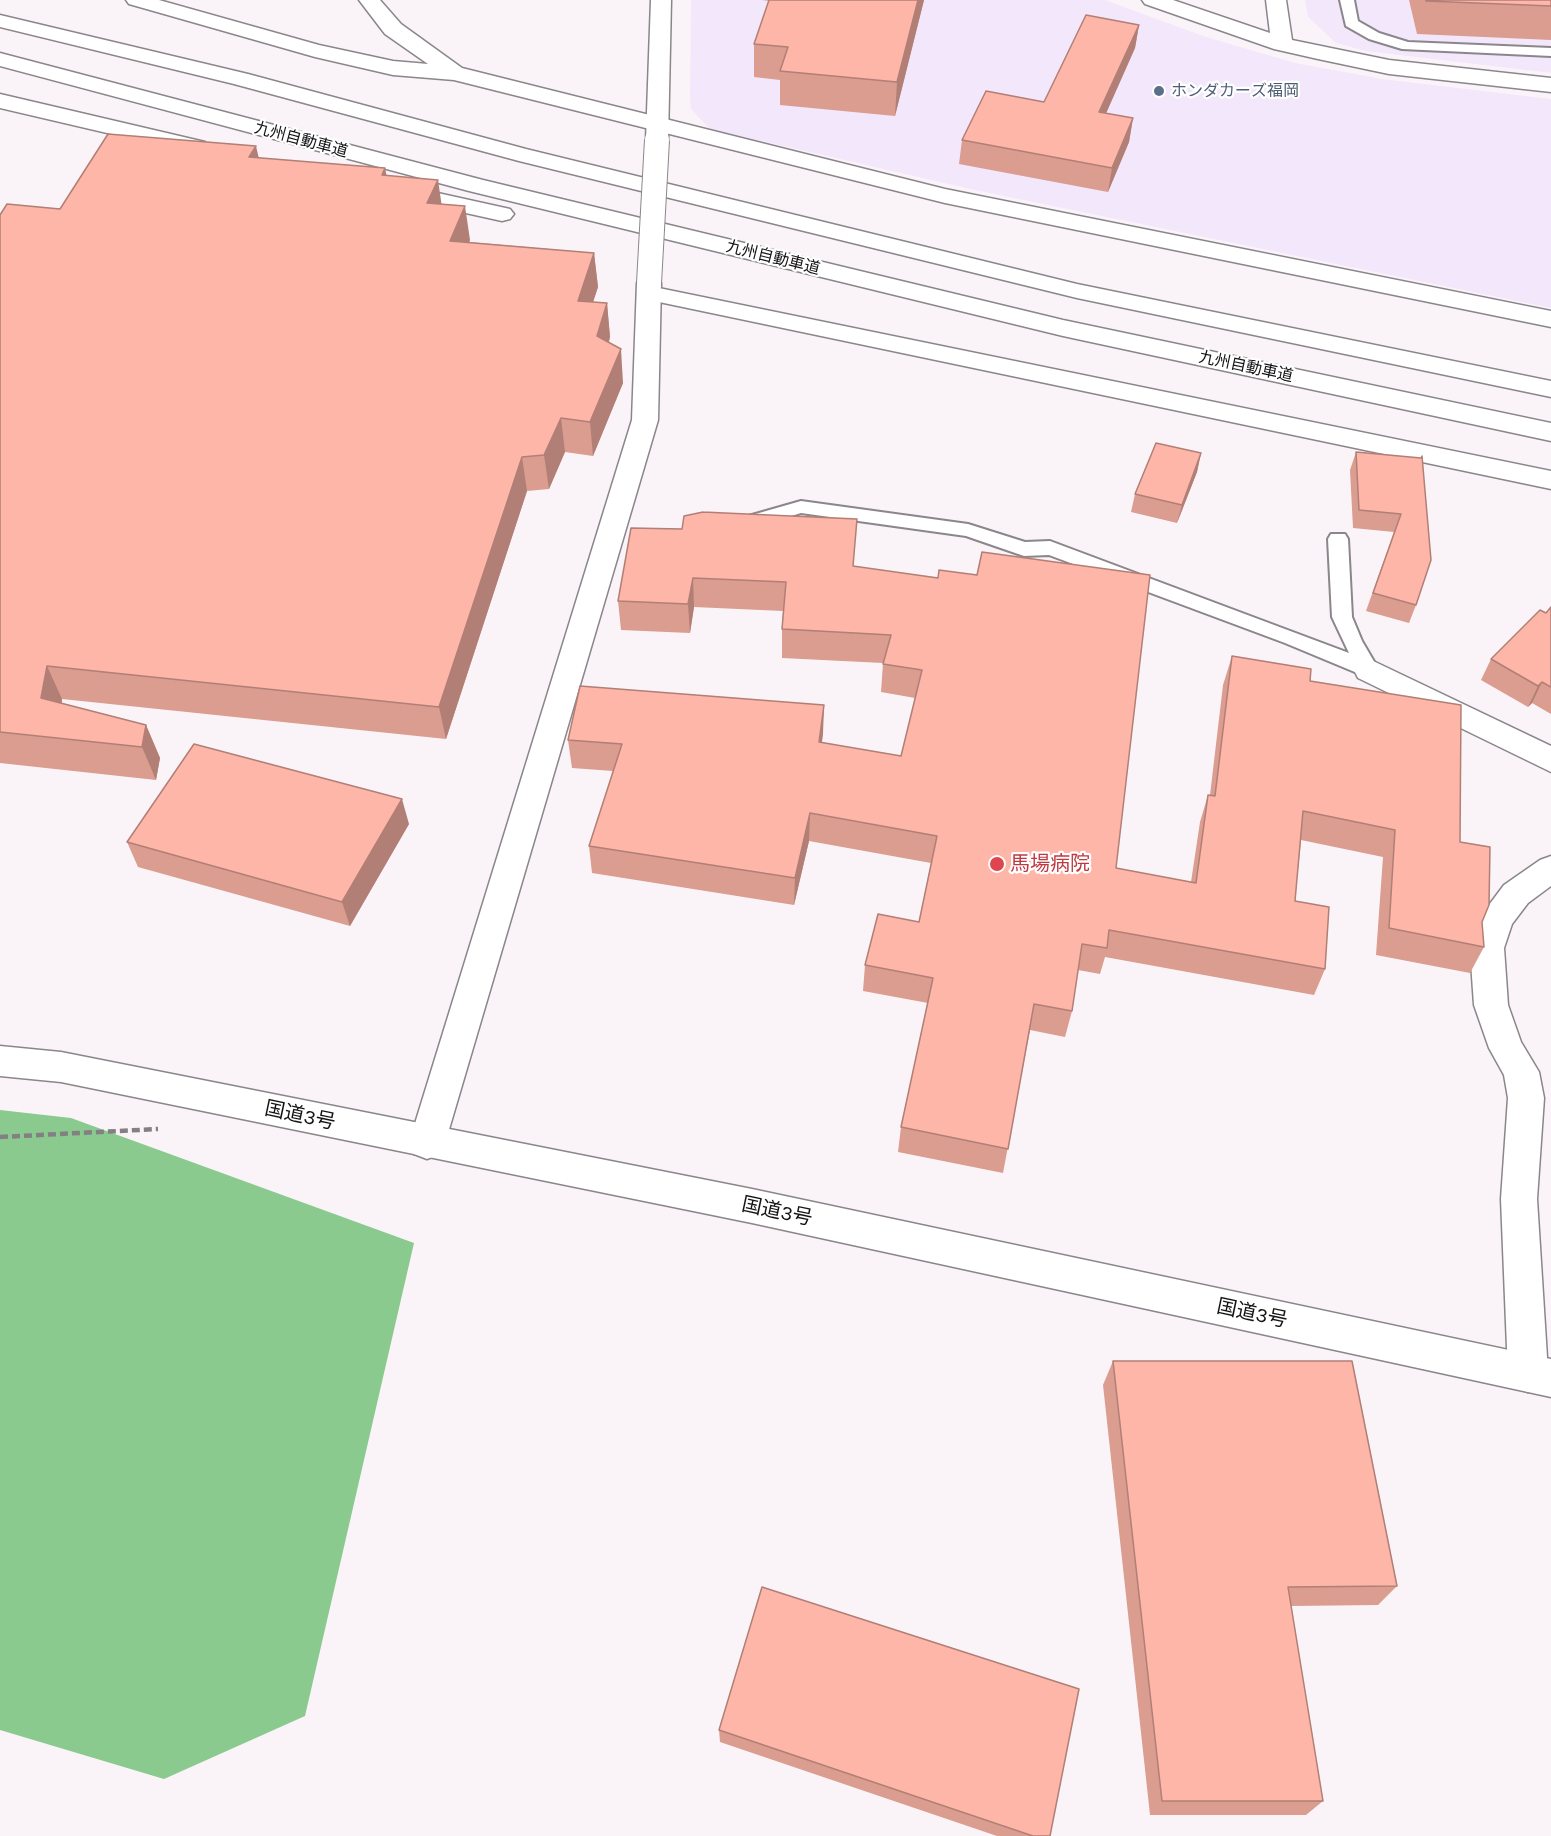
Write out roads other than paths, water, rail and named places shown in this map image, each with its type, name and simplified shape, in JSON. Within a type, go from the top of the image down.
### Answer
[{"type":"main road","points":[[136,0],[315,51],[393,68],[454,73],[656,131],[688,134],[945,196],[1551,319]]},
{"type":"main road","points":[[369,0],[393,28],[454,73]]},
{"type":"main road","points":[[427,1143],[616,553],[645,420],[662,0]]},
{"type":"main road","points":[[1152,0],[1282,44],[1389,67],[1551,85]]},
{"type":"main road","points":[[1276,0],[1282,44]]},
{"type":"main road","points":[[0,2],[240,79]]},
{"type":"main road","points":[[0,21],[240,79],[519,154],[1077,291],[1551,389]]},
{"type":"main road","name":"九州自動車道","points":[[0,59],[477,186],[1063,328],[1551,432]]},
{"type":"main road","points":[[0,101],[52,115],[223,153]]},
{"type":"main road","points":[[0,107],[52,115]]},
{"type":"main road","points":[[371,186],[1063,328]]},
{"type":"main road","points":[[649,288],[1551,480]]},
{"type":"main road","points":[[1370,670],[1551,760]]},
{"type":"main road","points":[[1539,1376],[1520,1198],[1526,1098],[1521,1072],[1506,1047],[1491,1005],[1487,948],[1498,918],[1516,894],[1551,868]]},
{"type":"main road","name":"国道3号","points":[[0,1061],[61,1067],[427,1143],[752,1206],[1539,1376]]},
{"type":"lane","points":[[1347,0],[1351,23],[1374,36],[1407,46],[1551,52]]},
{"type":"lane","points":[[737,525],[781,515],[801,507],[968,530],[1024,549],[1050,548],[1292,638],[1370,670]]},
{"type":"lane","points":[[1338,539],[1342,616],[1352,642],[1370,670]]},
{"type":"place","name":"ホンダカーズ福岡","points":[[1159,91]]},
{"type":"place","name":"馬場病院","points":[[997,864]]}]
